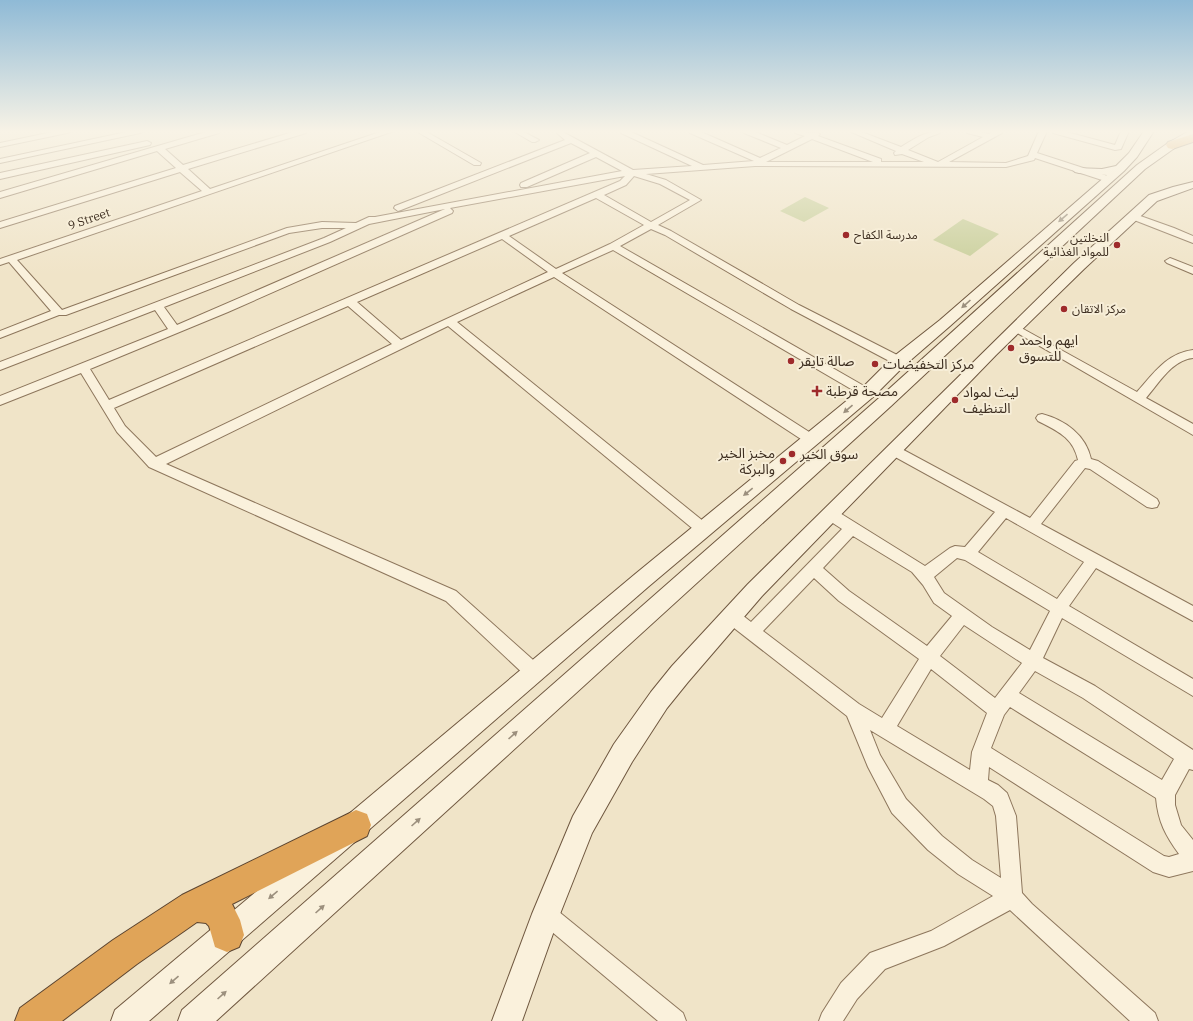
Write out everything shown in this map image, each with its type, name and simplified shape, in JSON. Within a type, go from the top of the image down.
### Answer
[{"type":"highway","points":[[33,1021],[125,952],[193,906],[356,825]]},
{"type":"highway","points":[[193,906],[207,906],[220,913],[224,921],[227,935]]},
{"type":"main road","points":[[1113,179],[1129,188],[1193,185]]},
{"type":"main road","points":[[507,1021],[546,914],[582,825],[623,753],[659,700],[698,651],[892,450],[1132,216],[1129,188],[1130,179]]},
{"type":"main road","points":[[193,1021],[879,407],[1129,188],[1135,179]]},
{"type":"main road","points":[[126,1021],[641,581],[812,440],[867,393],[899,361],[945,323],[1129,188]]},
{"type":"main road","points":[[641,581],[663,601]]},
{"type":"street","points":[[0,195],[55,179]]},
{"type":"street","points":[[0,225],[147,179]]},
{"type":"street","points":[[193,179],[208,192]]},
{"type":"street","name":"9 Street","points":[[4,258],[245,179]]},
{"type":"street","points":[[0,366],[326,240],[360,224],[474,179]]},
{"type":"street","points":[[504,194],[539,179]]},
{"type":"street","points":[[0,335],[58,312],[62,313],[287,231],[322,225],[360,224],[473,200],[592,179]]},
{"type":"street","points":[[107,406],[598,195],[623,184],[627,179]]},
{"type":"street","points":[[154,464],[449,321],[613,246],[697,200],[663,182],[651,179]]},
{"type":"street","points":[[1090,179],[1096,183],[1129,188]]},
{"type":"street","points":[[1103,179],[1129,188]]},
{"type":"street","points":[[598,195],[650,225],[668,233],[795,306],[899,361]]},
{"type":"street","points":[[0,401],[224,310],[473,200]]},
{"type":"street","points":[[1132,216],[1171,230],[1193,240]]},
{"type":"street","points":[[502,235],[554,272],[812,440]]},
{"type":"street","points":[[613,246],[867,393]]},
{"type":"street","points":[[4,258],[58,312]]},
{"type":"street","points":[[1170,261],[1193,271]]},
{"type":"street","points":[[350,302],[400,345]]},
{"type":"street","points":[[157,305],[175,330]]},
{"type":"street","points":[[449,321],[703,529]]},
{"type":"street","points":[[1016,328],[1193,430]]},
{"type":"street","points":[[1139,398],[1171,362],[1190,351]]},
{"type":"street","points":[[83,367],[121,429],[154,464],[451,596],[535,673]]},
{"type":"street","points":[[1042,418],[1067,432],[1076,440],[1081,447],[1085,463]]},
{"type":"street","points":[[892,450],[1193,614]]},
{"type":"street","points":[[1032,526],[1080,464],[1085,463],[1093,464],[1152,502]]},
{"type":"street","points":[[968,554],[1004,511]]},
{"type":"street","points":[[830,514],[917,568],[925,575],[939,598],[986,632],[1033,661],[1089,692],[1189,759],[1165,793],[1166,805],[1173,830],[1193,856]]},
{"type":"street","points":[[752,632],[852,528]]},
{"type":"street","points":[[925,575],[955,552],[968,554],[1193,688]]},
{"type":"street","points":[[978,783],[981,752],[997,710],[1033,661],[1059,608],[1094,560]]},
{"type":"street","points":[[813,568],[844,596],[930,657],[997,710]]},
{"type":"street","points":[[885,729],[930,657],[962,615]]},
{"type":"street","points":[[731,616],[853,710],[961,775],[978,783],[1000,800],[1006,816],[1012,897]]},
{"type":"street","points":[[1008,696],[1165,793]]},
{"type":"street","points":[[853,710],[874,761],[899,806],[935,843],[965,866],[1012,897],[1025,911],[1147,1021]]},
{"type":"street","points":[[981,752],[1160,866],[1169,866],[1193,861]]},
{"type":"street","points":[[830,1021],[849,992],[878,961],[937,939],[1012,897]]},
{"type":"street","points":[[546,914],[675,1021]]},
{"type":"green space","points":[[805,197],[829,208],[804,222],[780,211]]},
{"type":"green space","points":[[963,219],[999,234],[970,256],[933,240]]},
{"type":"place","name":"مدرسة الكفاح","points":[[846,235]]},
{"type":"place","name":"النخلتين للمواد الغذائية","points":[[1117,245]]},
{"type":"place","name":"مركز الاتقان","points":[[1064,309]]},
{"type":"place","name":"ايهم واحمد للتسوق","points":[[1011,348]]},
{"type":"place","name":"صالة تايقر","points":[[791,361]]},
{"type":"place","name":"مركز التخفيضات","points":[[875,364]]},
{"type":"place","name":"مصحة قرطبة","points":[[817,391]]},
{"type":"place","name":"ليث لمواد التنظيف","points":[[955,400]]},
{"type":"place","name":"سوق الخير","points":[[792,454]]},
{"type":"place","name":"مخبز الخير والبركة","points":[[783,461]]}]
